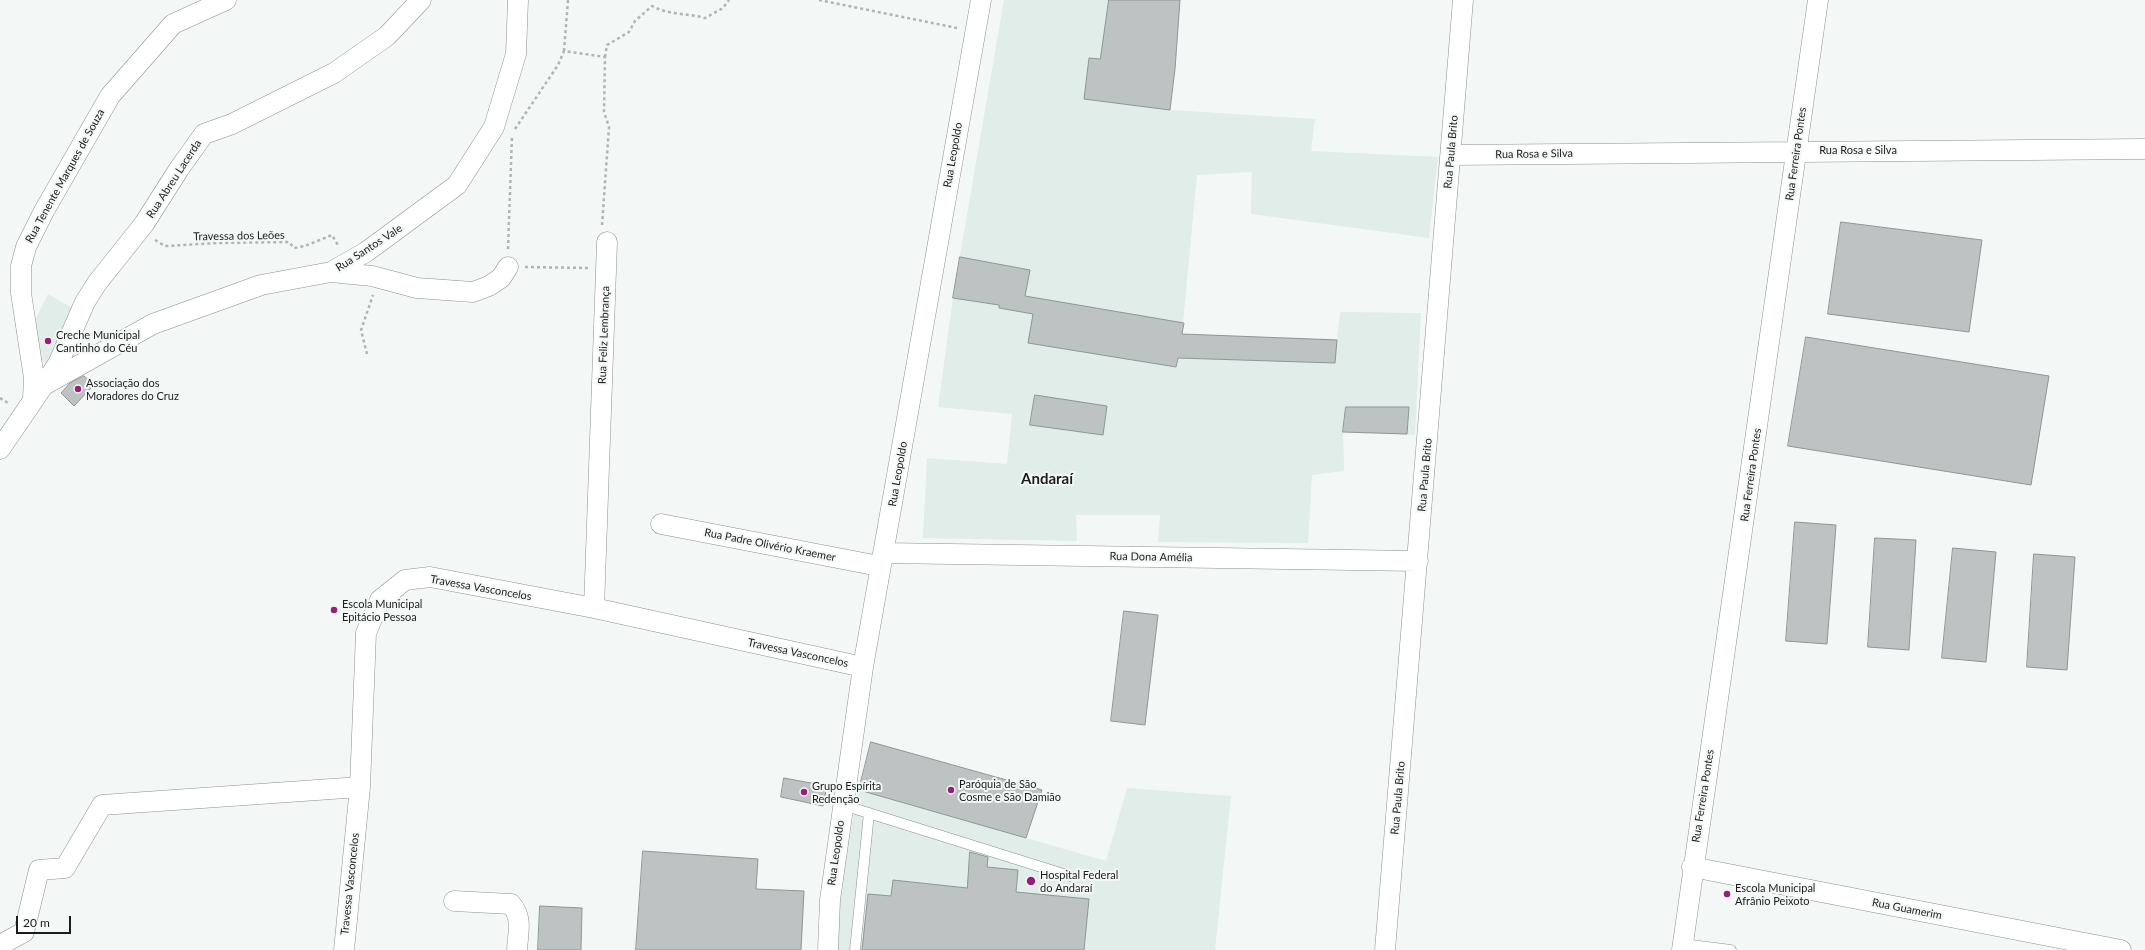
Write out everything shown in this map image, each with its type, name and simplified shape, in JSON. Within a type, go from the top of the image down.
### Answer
[{"type":"street","name":"Rua Tenente Marques de Souza","points":[[39,392],[34,378],[21,293],[21,266],[26,247],[44,211],[110,96],[173,24],[226,0]]},
{"type":"street","name":"Rua Abreu Lacerda","points":[[39,392],[58,364],[85,302],[97,284],[144,224],[179,168],[204,134],[232,124],[334,73],[387,36],[421,0]]},
{"type":"street","name":"Rua Santos Vale","points":[[39,392],[153,324],[261,285],[331,272],[407,223],[457,185],[494,127],[516,54],[518,0]]},
{"type":"street","name":"Rua Leopoldo","points":[[828,950],[830,900],[863,667],[981,0]]},
{"type":"street","name":"Rua Paula Brito","points":[[1385,950],[1463,0]]},
{"type":"street","name":"Rua Ferreira Pontes","points":[[1682,947],[1692,868],[1731,611],[1818,0]]},
{"type":"street","name":"Rua Rosa e Silva","points":[[1451,155],[1797,150],[2145,149]]},
{"type":"street","name":"Rua Feliz Lembrança","points":[[594,608],[607,242]]},
{"type":"street","points":[[331,272],[372,276],[417,288],[473,292],[489,286],[501,278],[508,267]]},
{"type":"street","points":[[0,449],[39,392]]},
{"type":"street","name":"Rua Padre Olivério Kraemer","points":[[661,524],[882,560]]},
{"type":"street","name":"Rua Dona Amélia","points":[[882,560],[1418,560]]},
{"type":"street","name":"Travessa Vasconcelos","points":[[344,950],[360,787],[366,633],[380,600],[404,580],[430,577],[594,608],[863,667]]},
{"type":"street","points":[[0,945],[24,932],[38,870],[65,868],[102,805],[360,787]]},
{"type":"street","name":"Rua Guamerim","points":[[1692,868],[2121,950]]},
{"type":"street","points":[[454,901],[511,904],[518,911],[519,923],[517,950]]},
{"type":"lane","points":[[843,805],[1070,876]]},
{"type":"lane","points":[[854,950],[869,813]]},
{"type":"lane","points":[[1682,947],[1731,950]]},
{"type":"path","points":[[506,138],[512,133],[558,65],[564,51],[568,0]]},
{"type":"path","points":[[607,242],[602,232],[609,127],[604,112],[605,57],[607,44],[629,32],[635,21],[652,6],[663,12],[692,14],[705,18],[724,8],[729,0]]},
{"type":"path","points":[[819,0],[975,31]]},
{"type":"path","points":[[564,51],[605,57]]},
{"type":"path","points":[[512,133],[508,267],[607,268]]},
{"type":"path","name":"Travessa dos Leões","points":[[144,224],[157,242],[165,246],[218,242],[289,242],[294,248],[305,246],[332,235],[348,262]]},
{"type":"path","points":[[367,354],[361,330],[374,289],[372,276]]},
{"type":"shaded area","points":[[1004,0],[1180,0],[1170,110],[1315,119],[1311,151],[1438,157],[1429,238],[1251,214],[1252,172],[1197,175],[1182,334],[1337,339],[1340,312],[1421,313],[1415,435],[1343,432],[1344,471],[1312,475],[1308,543],[1158,542],[1160,515],[1076,515],[1077,541],[923,538],[927,458],[1007,464],[1012,414],[938,407],[955,284]]},
{"type":"shaded area","name":"Creche Municipal Cantinho do Céu","points":[[48,294],[76,310],[48,366],[39,359],[33,324]]},
{"type":"shaded area","name":"Hospital Federal do Andaraí","points":[[1127,788],[1231,796],[1215,950],[833,950],[836,901],[859,790],[1106,861]]},
{"type":"building","points":[[1109,0],[1180,0],[1175,69],[1170,110],[1084,99],[1089,58],[1100,59]]},
{"type":"building","points":[[1841,222],[1982,240],[1969,332],[1828,314]]},
{"type":"building","points":[[960,257],[1030,270],[1025,296],[1184,323],[1182,334],[1337,340],[1335,363],[1178,358],[1176,367],[1028,343],[1033,314],[999,308],[999,305],[953,298]]},
{"type":"building","points":[[1806,337],[2049,376],[2031,485],[1788,446]]},
{"type":"building","name":"Associação dos Moradores do Cruz","points":[[84,376],[94,385],[74,406],[61,393],[70,383]]},
{"type":"building","points":[[1035,395],[1107,406],[1103,435],[1030,425]]},
{"type":"building","points":[[1346,407],[1409,407],[1407,434],[1343,432]]},
{"type":"building","points":[[1795,522],[1836,525],[1827,644],[1786,641]]},
{"type":"building","points":[[1875,538],[1916,540],[1909,650],[1868,647]]},
{"type":"building","points":[[1953,548],[1996,552],[1986,662],[1942,658]]},
{"type":"building","points":[[2034,554],[2075,557],[2067,670],[2027,667]]},
{"type":"building","points":[[1124,611],[1158,615],[1145,725],[1111,721]]},
{"type":"building","name":"Paróquia de São Cosme e São Damião","points":[[871,742],[1042,790],[1026,838],[859,790]]},
{"type":"building","name":"Grupo Espírita Redenção","points":[[784,778],[827,786],[823,806],[781,797]]},
{"type":"building","points":[[643,851],[758,859],[756,889],[804,891],[801,950],[636,950]]},
{"type":"building","points":[[970,852],[988,857],[987,867],[1018,870],[1016,892],[1089,899],[1084,950],[862,950],[868,894],[891,896],[893,880],[967,888]]},
{"type":"building","points":[[540,906],[582,908],[581,950],[538,950]]},
{"type":"place","name":"Creche Municipal Cantinho do Céu","points":[[48,341]]},
{"type":"place","name":"Associação dos Moradores do Cruz","points":[[78,389]]},
{"type":"place","name":"Escola Municipal Epitácio Pessoa","points":[[334,610]]},
{"type":"place","name":"Paróquia de São Cosme e São Damião","points":[[951,790]]},
{"type":"place","name":"Grupo Espírita Redenção","points":[[804,792]]},
{"type":"place","name":"Hospital Federal do Andaraí","points":[[1031,881]]},
{"type":"place","name":"Escola Municipal Afrânio Peixoto","points":[[1727,894]]},
{"type":"district","name":"Andaraí","points":[[1047,479]]}]
